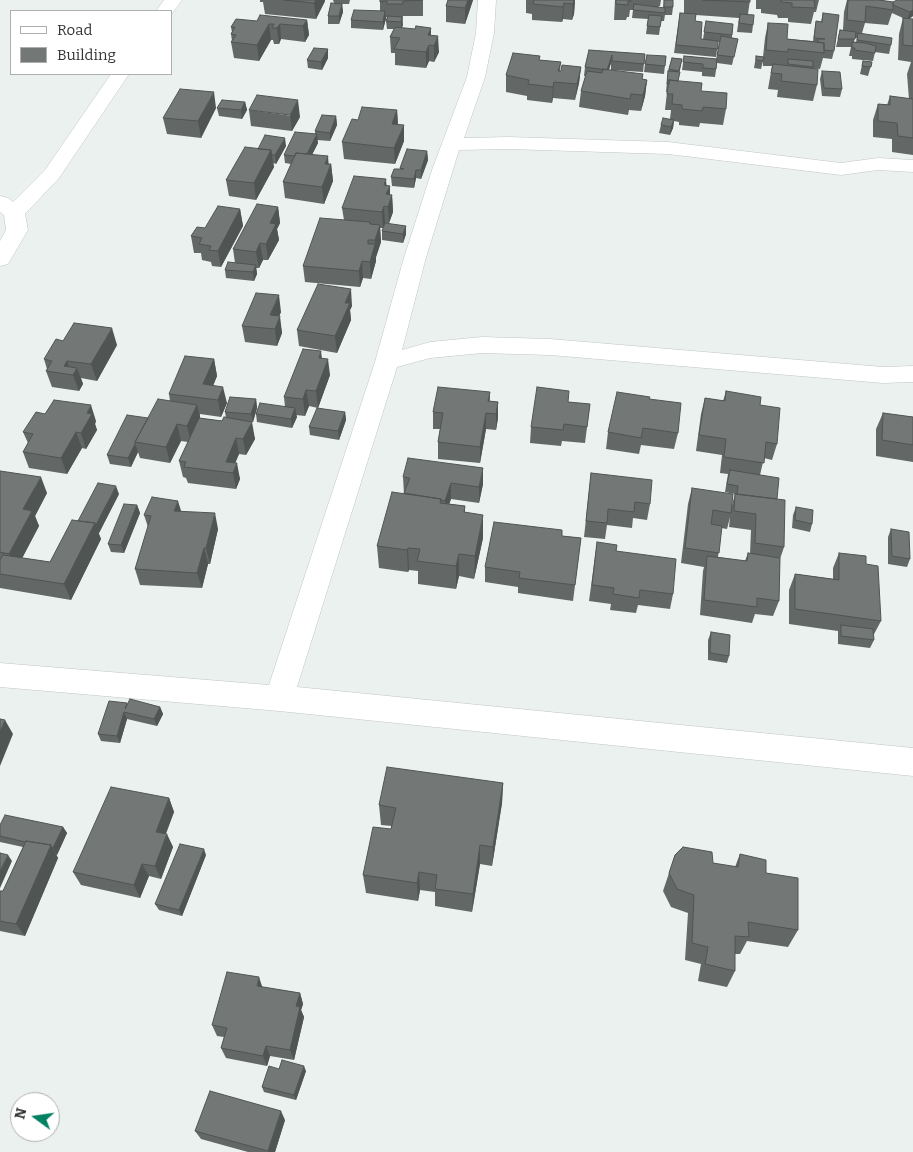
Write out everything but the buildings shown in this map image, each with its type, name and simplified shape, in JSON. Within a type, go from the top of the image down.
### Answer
[{"type":"street","points":[[165,10],[173,0]]},
{"type":"street","points":[[279,698],[387,362],[414,261],[451,144],[476,77],[485,33],[487,0]]},
{"type":"street","points":[[0,258],[17,230],[7,207],[52,174],[119,75]]},
{"type":"street","points":[[451,144],[508,143],[628,146],[668,148],[841,169],[878,164],[913,166]]},
{"type":"street","points":[[387,362],[430,350],[482,345],[540,346],[883,375],[913,374]]},
{"type":"street","points":[[0,675],[279,698],[913,762]]}]
